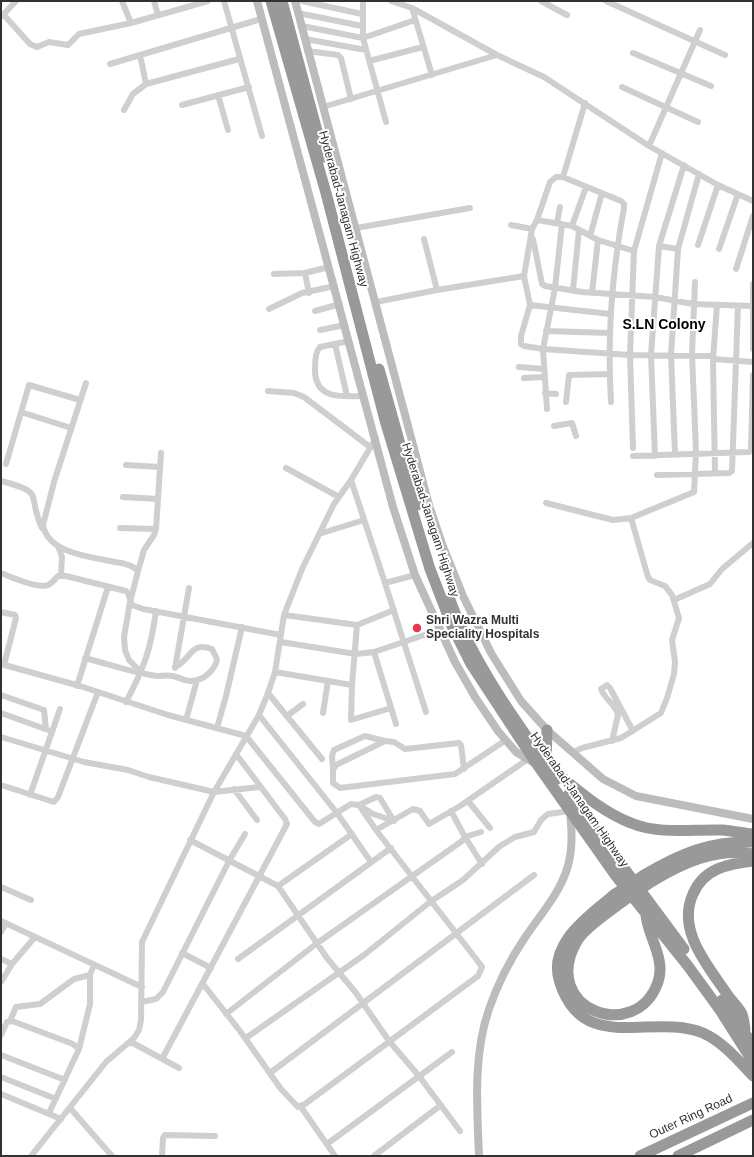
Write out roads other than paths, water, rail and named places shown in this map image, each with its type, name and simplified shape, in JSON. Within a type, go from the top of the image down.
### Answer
[{"type":"highway","name":"Hyderabad-Janagam Highway","points":[[271,1],[326,193],[386,424],[430,569],[452,626],[471,664],[753,1045]]},
{"type":"highway","name":"Hyderabad-Janagam Highway","points":[[282,1],[359,296],[415,496],[439,571],[456,614],[485,672],[545,765],[570,809],[616,876],[688,966],[720,1010],[753,1062]]},
{"type":"highway","points":[[547,730],[545,765],[596,804],[631,823],[653,829],[687,832],[722,830],[753,834]]},
{"type":"highway","points":[[753,842],[729,842],[694,849],[671,859],[571,934],[559,953],[558,978],[565,998],[577,1013],[597,1024],[620,1028],[681,1029],[702,1032],[724,1047],[753,1076]]},
{"type":"highway","points":[[647,878],[701,858],[728,853],[753,854]]},
{"type":"highway","points":[[747,1036],[742,1015],[710,969],[695,943],[688,928],[687,913],[690,900],[702,878],[712,871],[730,864],[753,860]]},
{"type":"highway","points":[[619,898],[577,940],[569,958],[568,980],[575,996],[586,1007],[603,1014],[621,1015],[637,1009],[650,997],[658,982],[660,962],[645,912]]},
{"type":"highway","name":"Outer Ring Road","points":[[640,1156],[753,1103]]},
{"type":"highway","points":[[678,1156],[753,1120]]},
{"type":"street","points":[[16,1],[2,15],[30,44],[37,47],[50,42],[68,45],[79,34],[131,23],[207,1]]},
{"type":"street","points":[[122,1],[131,23]]},
{"type":"street","points":[[154,1],[158,15]]},
{"type":"street","points":[[224,1],[239,59],[249,87],[262,136]]},
{"type":"street","points":[[257,1],[340,304],[393,507],[415,575],[439,630],[475,697],[516,752],[528,759],[545,765]]},
{"type":"street","points":[[295,1],[307,51],[376,302],[429,505],[463,596],[491,653],[521,701],[547,730],[603,779],[616,788],[636,796],[753,819]]},
{"type":"street","points":[[302,1],[362,14]]},
{"type":"street","points":[[363,1],[363,38],[386,122]]},
{"type":"street","points":[[391,1],[412,8],[497,55],[544,77],[649,146],[718,185],[753,202]]},
{"type":"street","points":[[541,1],[554,4],[567,15]]},
{"type":"street","points":[[606,1],[725,56]]},
{"type":"street","points":[[617,1],[620,7]]},
{"type":"street","points":[[412,8],[432,75]]},
{"type":"street","points":[[298,13],[362,26]]},
{"type":"street","points":[[110,64],[261,19]]},
{"type":"street","points":[[302,26],[363,38],[415,20]]},
{"type":"street","points":[[649,146],[700,30]]},
{"type":"street","points":[[305,40],[366,50]]},
{"type":"street","points":[[369,61],[423,47]]},
{"type":"street","points":[[307,51],[338,55],[341,58],[351,99]]},
{"type":"street","points":[[633,53],[711,86]]},
{"type":"street","points":[[140,55],[146,84]]},
{"type":"street","points":[[323,108],[497,55]]},
{"type":"street","points":[[124,110],[133,94],[146,84],[239,59]]},
{"type":"street","points":[[182,105],[249,87]]},
{"type":"street","points":[[622,87],[698,122]]},
{"type":"street","points":[[218,95],[228,130]]},
{"type":"street","points":[[563,177],[585,103]]},
{"type":"street","points":[[633,448],[630,355],[634,252],[662,153]]},
{"type":"street","points":[[655,456],[651,355],[659,246],[684,165]]},
{"type":"street","points":[[675,454],[671,355],[678,249],[699,174]]},
{"type":"street","points":[[611,402],[609,354],[610,314],[613,294],[616,247],[624,204],[621,201],[602,193],[563,177],[556,176],[550,182],[532,232],[524,276],[530,305],[521,336],[521,344],[524,346],[543,349],[609,354],[630,355],[692,354],[735,361],[753,362]]},
{"type":"street","points":[[698,245],[718,185]]},
{"type":"street","points":[[572,226],[586,187]]},
{"type":"street","points":[[590,236],[602,193]]},
{"type":"street","points":[[719,249],[738,194]]},
{"type":"street","points":[[547,409],[543,349],[555,288],[560,207]]},
{"type":"street","points":[[356,228],[470,208]]},
{"type":"street","points":[[736,269],[753,216]]},
{"type":"street","points":[[537,220],[572,226],[598,240],[634,252]]},
{"type":"street","points":[[511,225],[532,232]]},
{"type":"street","points":[[573,290],[579,230]]},
{"type":"street","points":[[532,232],[542,284],[545,286],[592,293],[655,297],[694,304],[752,306]]},
{"type":"street","points":[[424,239],[437,290]]},
{"type":"street","points":[[592,293],[598,240]]},
{"type":"street","points":[[659,246],[678,249]]},
{"type":"street","points":[[274,274],[305,273],[329,267]]},
{"type":"street","points":[[305,273],[309,293]]},
{"type":"street","points":[[376,302],[437,290],[524,276]]},
{"type":"street","points":[[546,503],[613,520],[631,518],[692,494],[695,488],[696,474],[692,354],[695,282]]},
{"type":"street","points":[[753,284],[753,349]]},
{"type":"street","points":[[269,309],[302,293],[309,293],[335,286]]},
{"type":"street","points":[[316,311],[340,304]]},
{"type":"street","points":[[715,474],[713,358],[717,304]]},
{"type":"street","points":[[530,305],[610,314]]},
{"type":"street","points":[[657,475],[715,474],[732,472],[738,306]]},
{"type":"street","points":[[320,330],[344,324]]},
{"type":"street","points":[[546,331],[610,333]]},
{"type":"street","points":[[349,341],[318,349],[315,376],[316,384],[322,390],[335,395],[364,396]]},
{"type":"street","points":[[335,344],[347,396]]},
{"type":"street","points":[[519,367],[544,369]]},
{"type":"street","points":[[566,402],[569,375],[610,374]]},
{"type":"street","points":[[633,456],[655,456],[696,452],[733,454],[749,452],[751,450],[753,375]]},
{"type":"street","points":[[524,378],[544,377]]},
{"type":"street","points":[[44,531],[43,525],[54,482],[86,383]]},
{"type":"street","points":[[6,464],[29,385],[80,400]]},
{"type":"street","points":[[268,391],[294,393],[304,397],[370,447]]},
{"type":"street","points":[[545,394],[556,394]]},
{"type":"street","points":[[21,412],[71,428]]},
{"type":"street","points":[[554,426],[572,423],[576,436]]},
{"type":"street","points":[[31,1156],[106,1062],[131,1042],[139,1030],[142,987],[142,942],[214,792],[259,715],[275,672],[284,615],[302,569],[339,497],[376,438]]},
{"type":"street","points":[[142,672],[129,660],[125,650],[125,631],[130,602],[144,550],[156,529],[162,453]]},
{"type":"street","points":[[126,465],[160,467]]},
{"type":"street","points":[[286,468],[339,497]]},
{"type":"street","points":[[351,480],[426,712]]},
{"type":"street","points":[[1,481],[27,489],[33,495],[38,518],[44,531],[49,539],[58,546],[73,552],[127,564],[138,571]]},
{"type":"street","points":[[123,497],[158,499]]},
{"type":"street","points":[[573,752],[582,748],[621,738],[661,712],[674,674],[675,662],[672,640],[679,618],[674,600],[665,586],[650,580],[648,577],[631,518]]},
{"type":"street","points":[[319,534],[364,520]]},
{"type":"street","points":[[120,528],[156,529]]},
{"type":"street","points":[[674,600],[710,584],[722,569],[753,543]]},
{"type":"street","points":[[1,573],[36,585],[49,585],[61,575],[62,557],[58,546]]},
{"type":"street","points":[[61,575],[126,591],[132,605],[242,627],[281,638],[356,654],[374,652],[439,630]]},
{"type":"street","points":[[385,583],[415,575]]},
{"type":"street","points":[[77,686],[108,587]]},
{"type":"street","points":[[173,676],[189,588]]},
{"type":"street","points":[[284,615],[358,625],[394,610]]},
{"type":"street","points":[[126,702],[142,672],[151,644],[156,611]]},
{"type":"street","points":[[1,612],[15,615],[16,618],[2,664],[186,720],[246,736],[315,822],[321,824],[351,804],[359,805],[373,814],[394,821]]},
{"type":"street","points":[[358,625],[352,685],[351,720],[391,708]]},
{"type":"street","points":[[217,728],[242,627]]},
{"type":"street","points":[[85,658],[158,676],[173,676],[183,680],[197,680],[206,675],[216,664],[217,659],[212,649],[200,646],[195,648],[187,660],[175,667]]},
{"type":"street","points":[[374,652],[396,724]]},
{"type":"street","points":[[275,672],[352,685]]},
{"type":"street","points":[[186,720],[197,680]]},
{"type":"street","points":[[323,713],[328,681]]},
{"type":"street","points":[[612,741],[618,710],[603,694],[601,689],[604,686],[607,685],[610,688],[633,731]]},
{"type":"street","points":[[1,785],[54,802],[58,797],[74,758],[98,692]]},
{"type":"street","points":[[268,693],[322,759]]},
{"type":"street","points":[[1,695],[44,710],[49,730]]},
{"type":"street","points":[[287,716],[303,704]]},
{"type":"street","points":[[30,795],[49,730],[60,709]]},
{"type":"street","points":[[1,713],[49,730]]},
{"type":"street","points":[[259,715],[337,813],[371,862]]},
{"type":"street","points":[[464,769],[461,746],[459,744],[405,749],[394,742],[365,736],[334,750],[332,756],[333,783],[340,788],[455,774],[464,769],[506,740]]},
{"type":"street","points":[[1,737],[84,762],[128,770],[149,777],[214,792],[260,786]]},
{"type":"street","points":[[333,770],[336,765],[385,741]]},
{"type":"street","points":[[162,1059],[287,824],[236,754]]},
{"type":"street","points":[[376,830],[416,809],[420,811],[429,824],[468,801],[528,759]]},
{"type":"street","points":[[234,789],[257,820]]},
{"type":"street","points":[[359,805],[376,797],[380,798],[394,821]]},
{"type":"street","points":[[468,801],[490,828]]},
{"type":"street","points":[[301,1107],[478,976],[480,972],[480,964],[430,902],[359,805]]},
{"type":"street","points":[[246,1038],[364,955],[430,902],[463,880],[507,841],[534,832],[541,820],[548,814],[570,809],[571,849],[567,869],[556,892],[514,954],[502,976],[489,1009],[480,1042],[477,1078],[479,1156]]},
{"type":"street","points":[[450,811],[482,864]]},
{"type":"street","points":[[226,1014],[316,944],[465,837],[481,832]]},
{"type":"street","points":[[141,1002],[156,999],[163,992],[245,834]]},
{"type":"street","points":[[278,886],[352,834]]},
{"type":"street","points":[[190,840],[260,875],[278,886],[316,944],[364,1004],[389,1041],[419,1076],[460,1131]]},
{"type":"street","points":[[238,959],[297,914],[391,848]]},
{"type":"street","points":[[270,1073],[534,876]]},
{"type":"street","points":[[1,886],[31,900]]},
{"type":"street","points":[[1,932],[3,922],[142,987]]},
{"type":"street","points":[[1,982],[12,964],[34,937]]},
{"type":"street","points":[[182,953],[211,968]]},
{"type":"street","points":[[1,958],[12,964]]},
{"type":"street","points":[[49,1113],[79,1049],[90,1004],[90,975],[94,965]]},
{"type":"street","points":[[1,1035],[10,1021],[16,1007],[40,1004],[74,979],[90,975]]},
{"type":"street","points":[[203,984],[246,1038],[270,1073],[296,1106],[301,1107],[335,1156]]},
{"type":"street","points":[[10,1021],[73,1044],[79,1049]]},
{"type":"street","points":[[131,1042],[179,1068]]},
{"type":"street","points":[[327,1144],[452,1052]]},
{"type":"street","points":[[1,1055],[65,1080]]},
{"type":"street","points":[[1,1077],[56,1099]]},
{"type":"street","points":[[1,1094],[61,1119]]},
{"type":"street","points":[[374,1156],[441,1105]]},
{"type":"street","points":[[70,1108],[112,1156]]},
{"type":"street","points":[[162,1156],[163,1138],[165,1135],[215,1136]]},
{"type":"place","name":"Shri Wazra Multi Speciality Hospitals","points":[[417,628]]},
{"type":"district","name":"S.LN Colony","points":[[664,325]]}]
